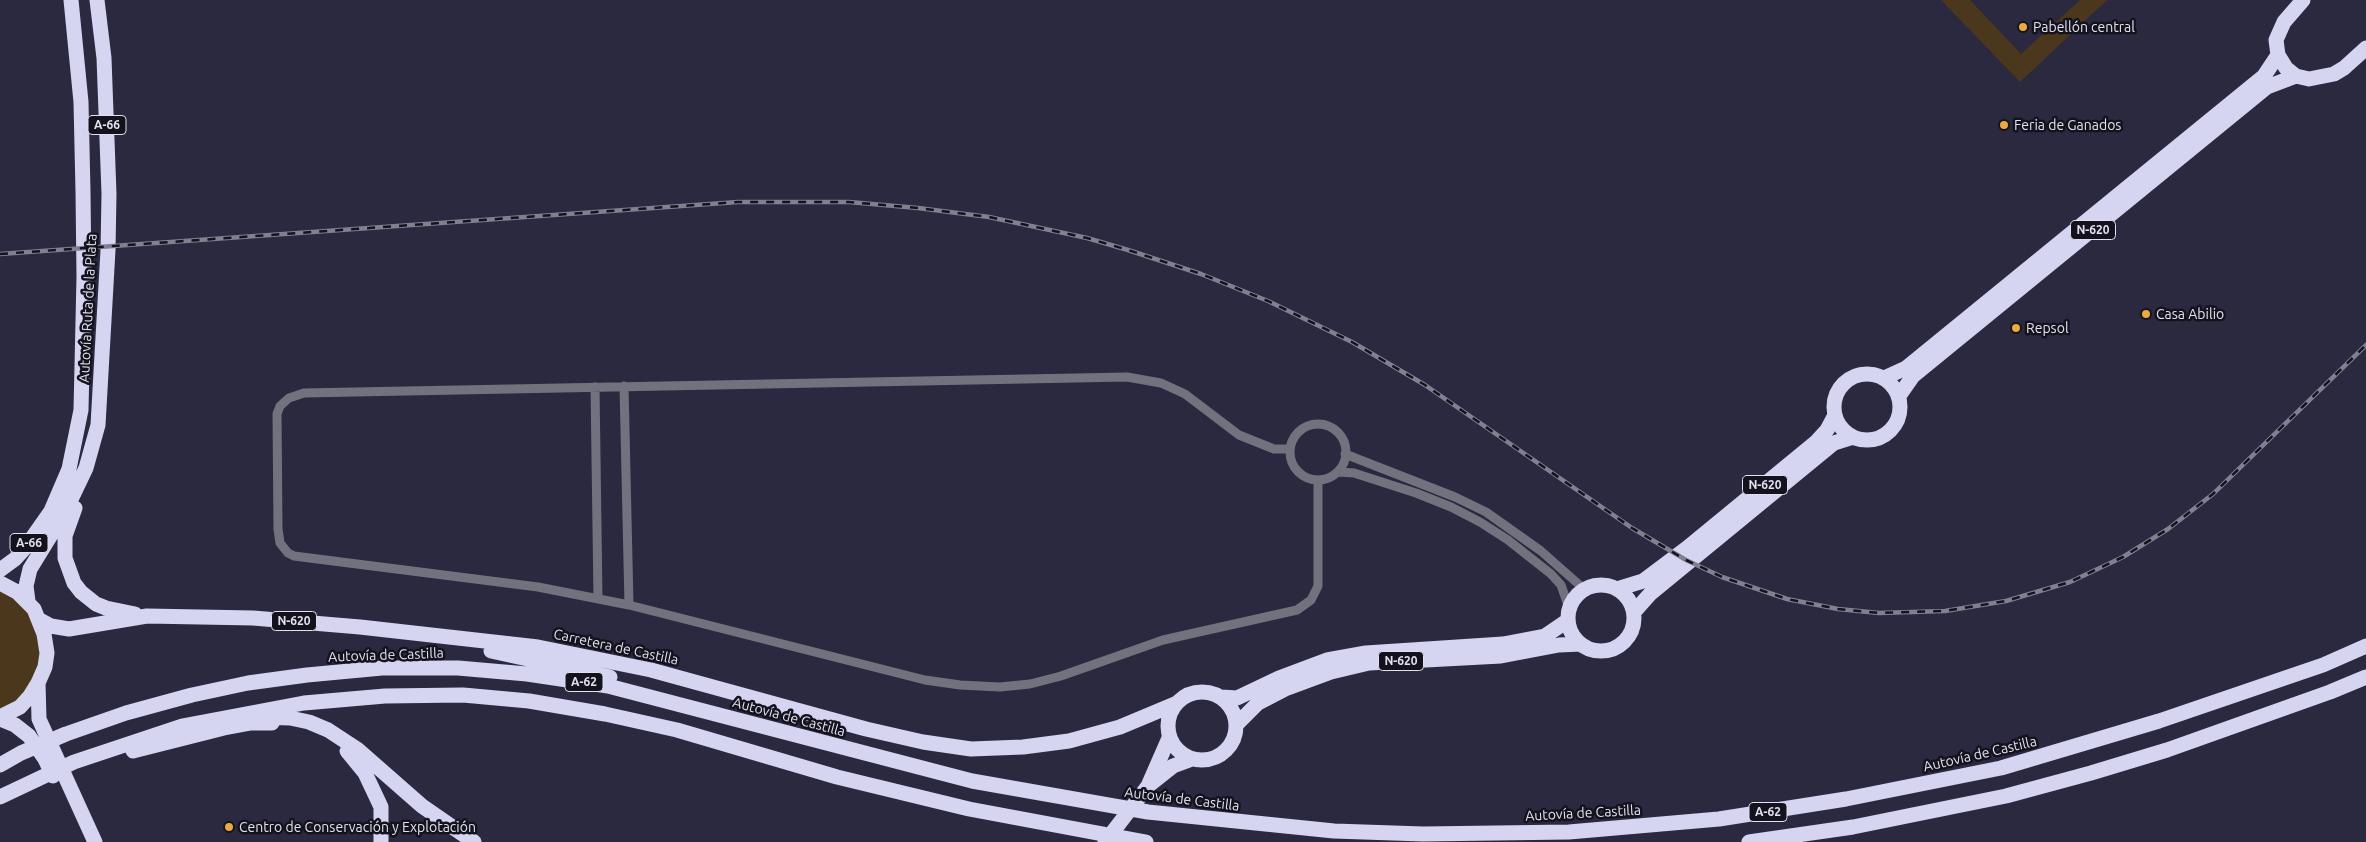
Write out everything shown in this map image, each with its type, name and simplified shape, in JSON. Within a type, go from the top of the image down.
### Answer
[{"type":"highway","name":"Autovía Ruta de la Plata","points":[[0,570],[15,559],[25,548],[49,513],[69,469],[78,428],[83,375],[83,192],[81,102],[71,0]]},
{"type":"highway","name":"Autovía Ruta de la Plata","points":[[28,601],[26,586],[30,569],[69,503],[86,468],[98,425],[108,250],[109,194],[104,58],[97,0]]},
{"type":"highway","points":[[2296,76],[2286,68],[2278,55],[2278,33],[2291,12],[2303,0]]},
{"type":"highway","name":"N-620","points":[[1148,786],[1174,766],[1192,759],[1206,761],[1223,753],[1235,737],[1237,724],[1258,703],[1285,689],[1331,672],[1369,663],[1501,656],[1558,645],[1581,644],[1599,651],[1618,646],[1631,631],[1634,612],[1663,575],[1834,443],[1853,437],[1872,440],[1890,432],[1900,415],[1899,396],[1913,376],[2268,87],[2296,76],[2310,79],[2334,74],[2344,68],[2366,48]]},
{"type":"highway","name":"N-620","points":[[1693,551],[1816,442],[1827,430],[1835,415],[1836,396],[1841,386],[1850,378],[1867,374],[1884,378],[1906,368],[2264,76],[2278,55]]},
{"type":"highway","points":[[1884,378],[1893,385],[1899,396]]},
{"type":"highway","points":[[1835,415],[1843,430],[1853,437]]},
{"type":"highway","points":[[98,425],[87,481],[65,536],[65,558],[68,570],[81,592],[96,604],[117,611],[148,616]]},
{"type":"highway","name":"N-620","points":[[1105,842],[1148,786],[1169,738],[1168,720],[1175,704],[1192,693],[1202,692],[1222,698],[1237,698],[1279,678],[1327,660],[1366,653],[1503,644],[1545,636],[1568,615],[1574,597],[1584,589],[1607,585],[1618,589],[1663,575]]},
{"type":"highway","points":[[0,583],[17,592],[28,601],[40,620],[47,653],[45,667],[38,683],[20,707],[0,718]]},
{"type":"highway","points":[[1618,589],[1625,595],[1634,612]]},
{"type":"highway","points":[[1568,615],[1572,634],[1581,644]]},
{"type":"highway","name":"Carretera de Castilla","points":[[40,620],[51,626],[69,629],[148,616],[301,621],[538,647],[651,670],[866,729],[923,742],[971,748],[1023,747],[1068,740],[1120,727],[1175,704]]},
{"type":"highway","points":[[401,633],[602,675],[699,703],[742,721]]},
{"type":"highway","name":"Autovía de Castilla","points":[[0,765],[21,753],[66,734],[192,695],[248,683],[382,668],[458,668],[527,674],[608,686],[972,781],[1097,805],[1334,831],[1423,834],[1569,832],[1719,819],[1846,799],[2000,768],[2160,721],[2323,665],[2366,646]]},
{"type":"highway","name":"A-62","points":[[1748,842],[1853,827],[2006,796],[2168,750],[2330,692],[2366,677]]},
{"type":"highway","points":[[38,683],[38,709],[42,726],[95,842]]},
{"type":"highway","name":"A-62","points":[[76,766],[182,726],[258,710],[304,703],[385,696],[463,695],[529,702],[605,714],[677,730],[856,781],[969,809],[1146,842]]},
{"type":"highway","points":[[1222,698],[1235,714],[1237,724]]},
{"type":"highway","points":[[117,755],[169,737],[240,720],[259,717],[290,718],[309,722],[328,730],[357,750],[422,806],[474,842]]},
{"type":"highway","points":[[0,718],[15,725],[29,736],[35,744],[45,759],[84,842]]},
{"type":"highway","points":[[0,796],[38,783],[76,766],[117,755],[251,723],[290,723],[309,728],[328,738],[350,753],[365,772],[381,807],[381,842]]},
{"type":"highway","points":[[1169,738],[1178,751],[1192,759]]},
{"type":"highway","points":[[0,806],[38,783]]},
{"type":"street","points":[[1290,449],[1268,448],[1239,436],[1186,394],[1161,383],[1127,377],[297,394],[280,406],[277,414],[278,529],[280,543],[288,553],[294,556],[538,587],[598,598],[925,680],[960,685],[1000,687],[1030,684],[1061,676],[1163,640],[1297,610],[1311,600],[1318,586],[1318,480]]},
{"type":"street","points":[[624,386],[629,605]]},
{"type":"street","points":[[595,387],[598,598]]},
{"type":"street","points":[[1338,472],[1345,454],[1344,442],[1339,434],[1324,425],[1306,427],[1298,432],[1290,449],[1294,467],[1300,474],[1318,480],[1338,472],[1354,473],[1416,493],[1451,507],[1480,522],[1508,540],[1551,574],[1561,585],[1568,615]]},
{"type":"street","points":[[1345,454],[1455,497],[1486,512],[1541,550],[1584,589]]},
{"type":"shaded area","points":[[1941,0],[1970,0],[2021,54],[2080,0],[2107,0],[2020,82]]},
{"type":"shaded area","points":[[0,589],[28,610],[39,636],[39,664],[28,690],[14,703],[0,710]]},
{"type":"railway","points":[[0,254],[738,202],[849,202],[989,217],[1087,238],[1128,250],[1201,274],[1268,301],[1352,342],[1425,385],[1632,528],[1686,560],[1722,577],[1787,599],[1838,609],[1879,613],[1945,611],[2006,601],[2070,582],[2123,557],[2168,529],[2213,494],[2366,345]]},
{"type":"place","name":"Pabellón central","points":[[2023,27]]},
{"type":"place","name":"Feria de Ganados","points":[[2004,125]]},
{"type":"place","name":"Casa Abilio","points":[[2146,314]]},
{"type":"place","name":"Repsol","points":[[2016,328]]},
{"type":"place","name":"Centro de Conservación y Explotación","points":[[229,827]]}]
